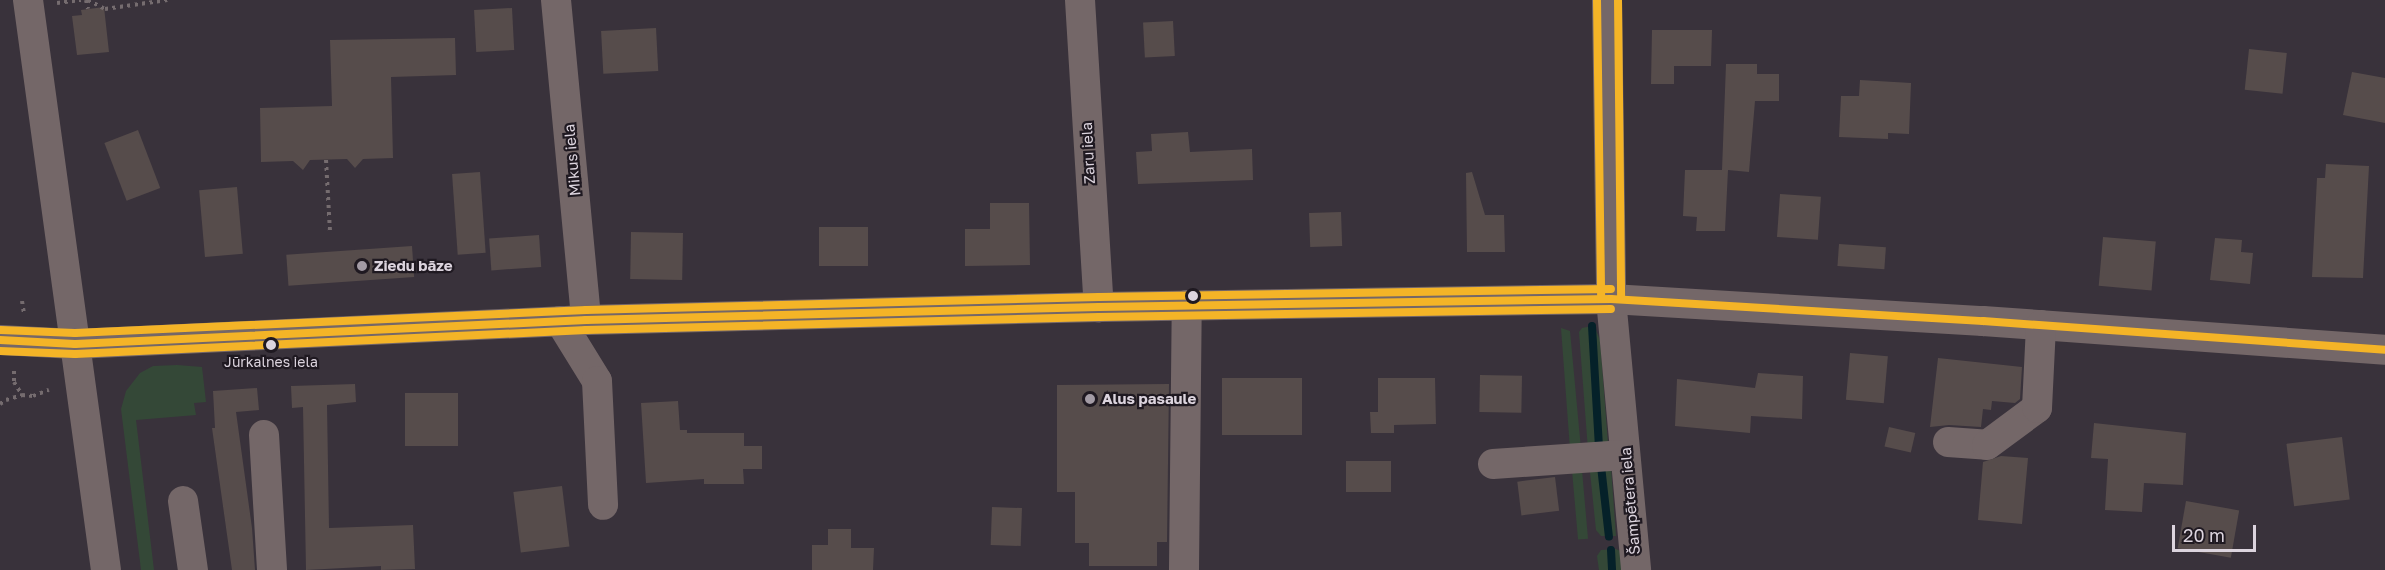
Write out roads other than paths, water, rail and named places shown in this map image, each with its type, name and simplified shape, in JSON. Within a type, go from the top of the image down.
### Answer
[{"type":"street","name":"Mikus iela","points":[[556,0],[573,320]]},
{"type":"street","name":"Zaru iela","points":[[1080,0],[1099,307]]},
{"type":"street","name":"Šampētera iela","points":[[1607,0],[1611,299],[1636,570]]},
{"type":"street","points":[[42,2],[75,344],[106,570]]},
{"type":"street","points":[[0,340],[75,344],[573,320],[1187,305],[1611,299],[2041,325],[2385,350]]},
{"type":"street","points":[[1184,570],[1187,305]]},
{"type":"street","points":[[573,320],[597,381],[603,505]]},
{"type":"street","points":[[1948,442],[1987,445],[2037,408],[2041,325]]},
{"type":"street","points":[[264,435],[273,570]]},
{"type":"street","points":[[1493,464],[1625,455]]},
{"type":"street","points":[[183,501],[193,570]]},
{"type":"waterway","points":[[1592,326],[1599,449]]},
{"type":"waterway","points":[[1601,466],[1609,537]]},
{"type":"waterway","points":[[1611,550],[1612,570]]},
{"type":"place","name":"Ziedu bāze","points":[[362,266]]},
{"type":"place","name":"Jūrkalnes iela","points":[[271,345]]},
{"type":"place","name":"Alus pasaule","points":[[1090,399]]}]
